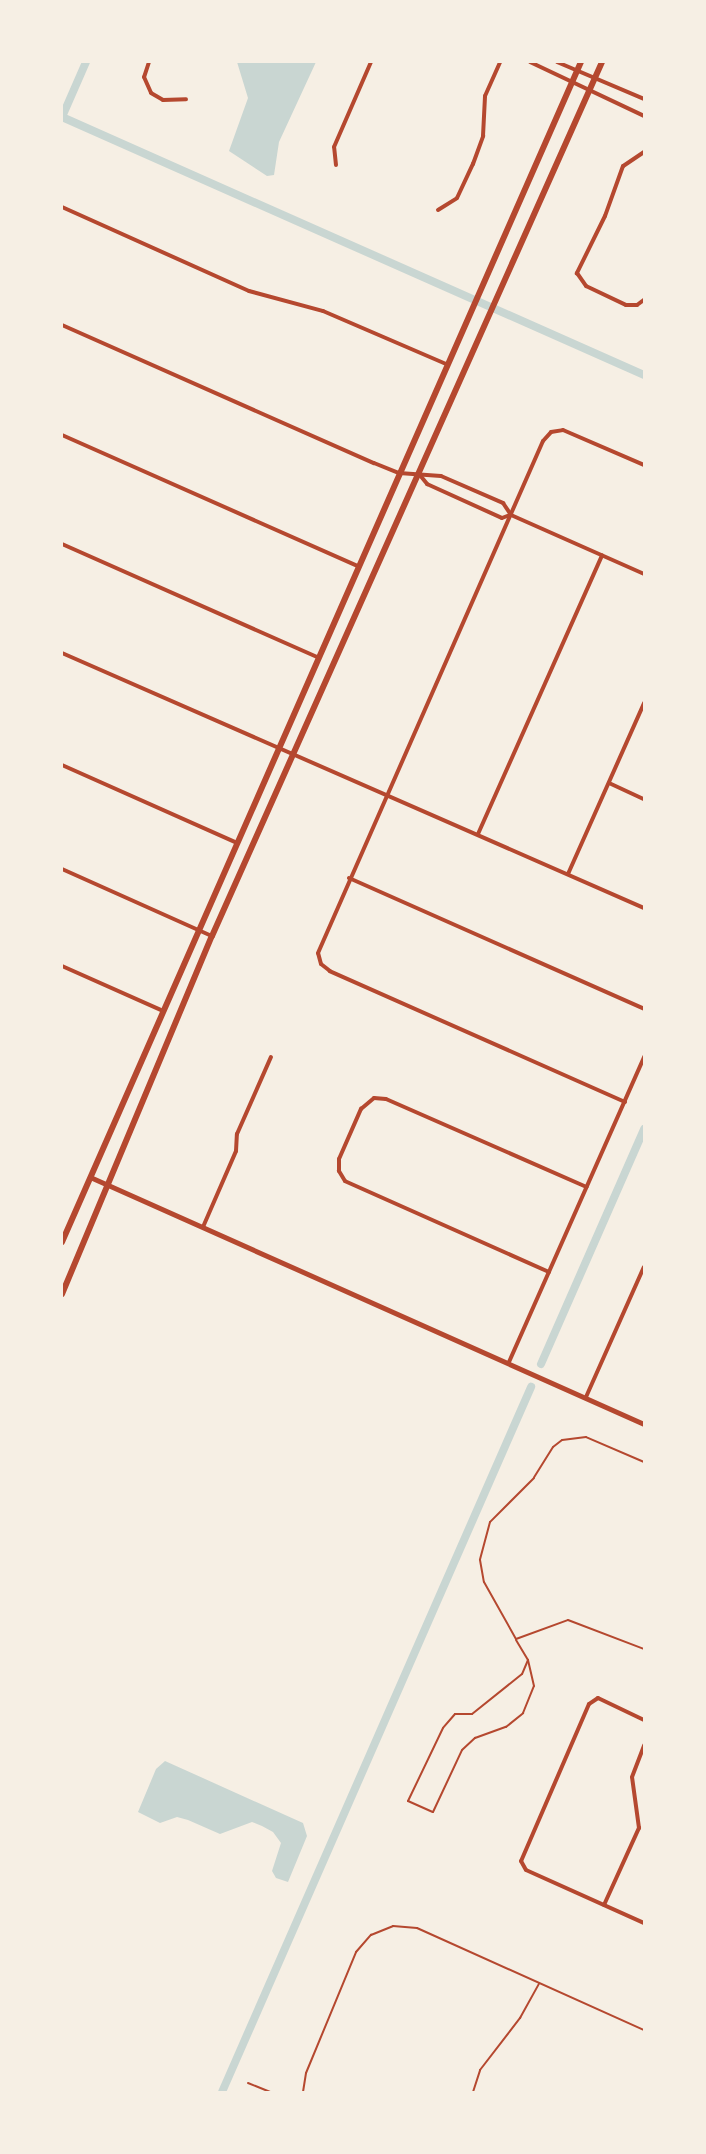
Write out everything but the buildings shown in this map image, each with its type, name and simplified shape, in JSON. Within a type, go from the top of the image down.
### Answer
[{"type":"main road","points":[[62,1242],[196,929],[581,62]]},
{"type":"main road","points":[[62,1293],[105,1184],[212,936],[602,62]]},
{"type":"street","points":[[149,62],[144,77],[151,93],[163,100],[186,99]]},
{"type":"street","points":[[336,165],[334,147],[371,62]]},
{"type":"street","points":[[438,210],[457,198],[473,164],[483,136],[485,96],[500,62]]},
{"type":"street","points":[[530,62],[645,116]]},
{"type":"street","points":[[556,62],[645,99]]},
{"type":"street","points":[[645,152],[623,166],[605,216],[577,273],[586,286],[626,305],[637,305],[645,300]]},
{"type":"street","points":[[62,207],[249,291],[323,311],[446,364]]},
{"type":"street","points":[[62,325],[399,473],[429,473],[452,480],[503,503],[510,515],[645,574]]},
{"type":"street","points":[[625,1102],[330,971],[321,964],[319,947],[543,441],[551,432],[563,430],[645,465]]},
{"type":"street","points":[[62,435],[357,566]]},
{"type":"street","points":[[419,474],[427,484],[502,518],[510,515]]},
{"type":"street","points":[[62,544],[317,657]]},
{"type":"street","points":[[478,834],[602,555]]},
{"type":"street","points":[[62,653],[645,908]]},
{"type":"street","points":[[568,874],[645,703]]},
{"type":"street","points":[[62,765],[235,842]]},
{"type":"street","points":[[609,783],[645,799]]},
{"type":"street","points":[[62,869],[212,936]]},
{"type":"street","points":[[350,878],[645,1009]]},
{"type":"street","points":[[62,966],[161,1010]]},
{"type":"street","points":[[203,1227],[236,1151],[237,1134],[271,1057]]},
{"type":"street","points":[[509,1362],[645,1057]]},
{"type":"street","points":[[549,1272],[341,1176],[339,1159],[369,1101],[386,1099],[586,1187]]},
{"type":"street","points":[[90,1177],[645,1424]]},
{"type":"street","points":[[586,1397],[645,1267]]},
{"type":"street","points":[[645,1720],[598,1698],[589,1704],[521,1860],[526,1870],[645,1923]]},
{"type":"street","points":[[604,1905],[639,1828],[632,1777],[645,1744]]},
{"type":"lane","points":[[528,1660],[522,1674],[472,1714],[455,1714],[443,1728],[408,1801],[433,1812],[462,1749],[475,1738],[506,1727],[523,1713],[534,1686],[528,1660],[481,1571],[481,1543],[496,1513],[534,1478],[553,1447],[568,1438],[591,1438],[645,1462]]},
{"type":"lane","points":[[516,1639],[568,1620],[645,1649]]},
{"type":"lane","points":[[303,2092],[306,2073],[354,1958],[367,1939],[382,1929],[399,1926],[417,1928],[645,2030]]},
{"type":"lane","points":[[473,2092],[480,2070],[520,2018],[539,1984]]},
{"type":"lane","points":[[248,2084],[270,2092]]},
{"type":"shaded area","points":[[237,62],[316,62],[279,142],[274,175],[267,176],[229,151],[248,98]]},
{"type":"shaded area","points":[[165,1761],[303,1823],[307,1836],[288,1882],[276,1878],[272,1871],[281,1843],[273,1832],[262,1826],[252,1822],[220,1834],[177,1817],[160,1823],[138,1812],[156,1769]]},
{"type":"waterway","points":[[62,117],[86,62]]},
{"type":"waterway","points":[[62,117],[644,375]]},
{"type":"waterway","points":[[541,1364],[644,1129]]},
{"type":"waterway","points":[[222,2092],[531,1387]]}]
